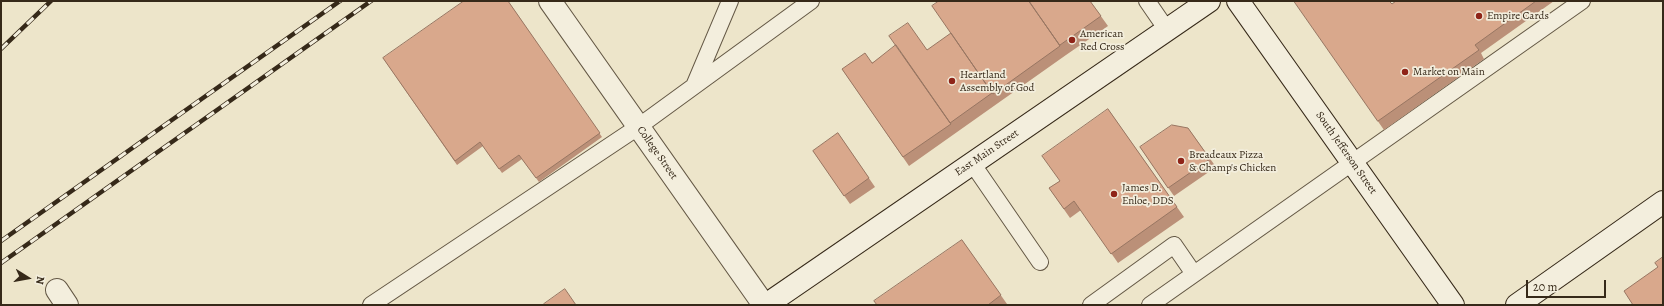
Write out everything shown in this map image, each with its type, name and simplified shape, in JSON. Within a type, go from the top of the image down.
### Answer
[{"type":"main road","name":"College Street","points":[[550,1],[765,305]]},
{"type":"main road","name":"East Main Street","points":[[765,305],[1209,1]]},
{"type":"main road","name":"South Jefferson Street","points":[[1238,1],[1453,305]]},
{"type":"main road","points":[[1517,305],[1663,202]]},
{"type":"lane","points":[[694,87],[730,1]]},
{"type":"lane","points":[[372,305],[638,127],[811,1]]},
{"type":"lane","points":[[1147,1],[1167,30]]},
{"type":"lane","points":[[1150,305],[1582,1]]},
{"type":"lane","points":[[972,164],[1040,262]]},
{"type":"lane","points":[[1091,305],[1174,245],[1194,274]]},
{"type":"building","points":[[464,1],[508,1],[600,133],[536,178],[519,155],[499,169],[480,142],[455,161],[383,58]]},
{"type":"building","points":[[939,1],[1029,1],[1060,46],[993,94],[932,6]]},
{"type":"building","name":"American Red Cross","points":[[1029,1],[1090,1],[1101,16],[1060,45]]},
{"type":"building","name":"Market on Main","points":[[1294,1],[1389,1],[1392,4],[1396,1],[1536,1],[1475,45],[1479,50],[1378,121]]},
{"type":"building","name":"Heartland Assembly of God","points":[[908,23],[927,50],[951,33],[992,93],[950,123],[889,36]]},
{"type":"building","points":[[896,45],[951,124],[903,157],[842,69],[865,53],[872,63]]},
{"type":"building","name":"James D. Enloe, DDS","points":[[1108,109],[1177,207],[1111,254],[1074,201],[1064,209],[1049,188],[1060,181],[1042,156]]},
{"type":"building","name":"Breadeaux Pizza & Champ's Chicken","points":[[1172,125],[1188,128],[1210,159],[1168,188],[1140,147]]},
{"type":"building","points":[[838,133],[869,178],[844,196],[813,151]]},
{"type":"building","points":[[962,240],[1001,295],[988,305],[877,305],[874,301]]},
{"type":"building","points":[[1663,257],[1663,305],[1633,305],[1624,291],[1658,267],[1655,263]]},
{"type":"building","points":[[565,289],[576,305],[544,304]]},
{"type":"railway","points":[[1,49],[51,1]]},
{"type":"railway","points":[[1,241],[340,1]]},
{"type":"railway","points":[[1,263],[371,1]]},
{"type":"place","name":"Empire Cards","points":[[1479,16]]},
{"type":"place","name":"American Red Cross","points":[[1072,40]]},
{"type":"place","name":"Market on Main","points":[[1405,72]]},
{"type":"place","name":"Heartland Assembly of God","points":[[952,81]]},
{"type":"place","name":"Breadeaux Pizza & Champ's Chicken","points":[[1181,161]]},
{"type":"place","name":"James D. Enloe, DDS","points":[[1114,194]]}]
